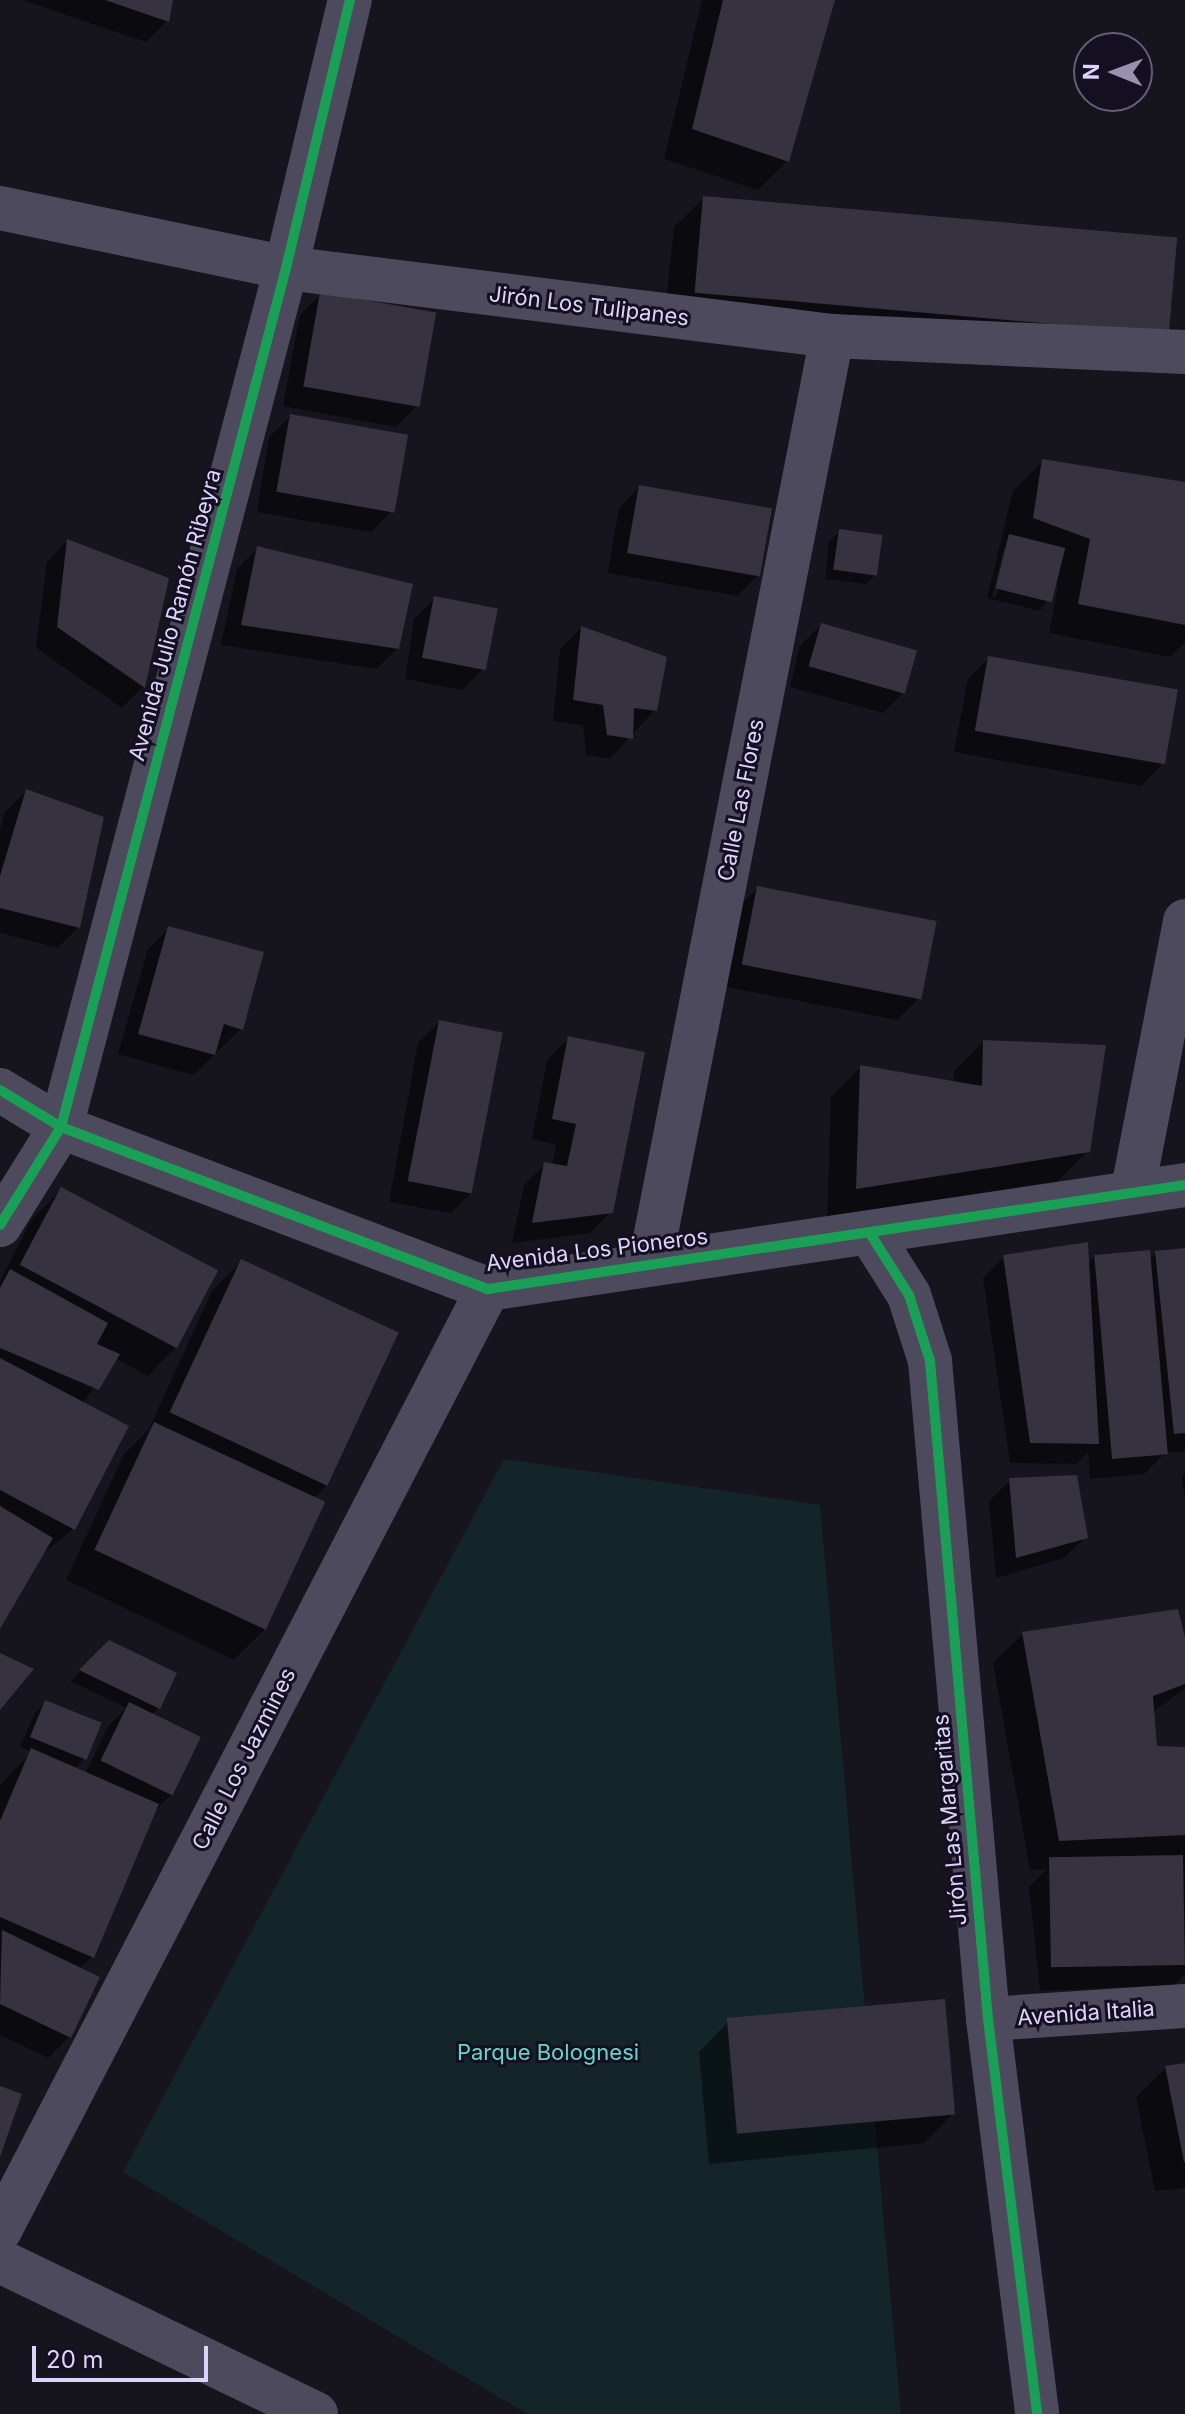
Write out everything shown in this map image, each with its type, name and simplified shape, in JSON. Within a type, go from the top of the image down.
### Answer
[{"type":"street","name":"Avenida Julio Ramón Ribeyra","points":[[0,1225],[61,1127],[286,268],[350,0]]},
{"type":"street","name":"Jirón Los Tulipanes","points":[[0,208],[286,268],[832,336],[1185,352]]},
{"type":"street","name":"Calle Las Flores","points":[[650,1264],[832,336]]},
{"type":"street","points":[[1133,1189],[1185,921]]},
{"type":"street","name":"Avenida Los Pioneros","points":[[0,1090],[61,1127],[488,1289],[871,1235],[1133,1189],[1185,1185]]},
{"type":"street","name":"Jirón Las Margaritas","points":[[871,1235],[909,1295],[930,1361],[988,2019],[1037,2414]]},
{"type":"street","name":"Calle Los Jazmines","points":[[0,2230],[488,1289]]},
{"type":"street","name":"Avenida Italia","points":[[988,2019],[1185,2006]]},
{"type":"street","points":[[0,2261],[316,2414]]},
{"type":"green space","name":"Parque Bolognesi","points":[[504,1459],[820,1505],[901,2414],[527,2414],[123,2172]]},
{"type":"building","points":[[105,0],[173,0],[169,22]]},
{"type":"building","points":[[723,0],[835,0],[789,162],[692,129]]},
{"type":"building","points":[[703,196],[1177,237],[1169,334],[695,293]]},
{"type":"building","points":[[320,292],[436,312],[420,407],[303,387]]},
{"type":"building","points":[[290,414],[408,435],[394,513],[276,492]]},
{"type":"building","points":[[1042,459],[1185,482],[1185,625],[1078,604],[1090,539],[1033,518]]},
{"type":"building","points":[[639,485],[772,508],[760,576],[627,553]]},
{"type":"building","points":[[839,529],[883,535],[877,576],[833,570]]},
{"type":"building","points":[[1009,534],[1065,548],[1052,602],[995,588]]},
{"type":"building","points":[[67,539],[169,578],[145,688],[57,627]]},
{"type":"building","points":[[257,546],[413,584],[399,649],[241,625]]},
{"type":"building","points":[[434,596],[498,608],[486,670],[422,658]]},
{"type":"building","points":[[821,623],[917,651],[905,694],[809,666]]},
{"type":"building","points":[[581,626],[667,657],[657,711],[634,708],[633,739],[607,735],[603,705],[573,700]]},
{"type":"building","points":[[988,656],[1178,690],[1165,764],[975,731]]},
{"type":"building","points":[[26,789],[104,817],[80,928],[0,908],[0,876]]},
{"type":"building","points":[[757,886],[937,921],[921,999],[742,965]]},
{"type":"building","points":[[168,926],[264,952],[243,1030],[224,1024],[215,1055],[138,1034]]},
{"type":"building","points":[[439,1020],[503,1032],[472,1193],[408,1181]]},
{"type":"building","points":[[568,1036],[645,1052],[613,1213],[532,1223],[544,1162],[567,1166],[576,1124],[552,1119]]},
{"type":"building","points":[[983,1040],[1106,1045],[1090,1152],[856,1189],[860,1065],[982,1086]]},
{"type":"building","points":[[61,1187],[218,1271],[177,1348],[20,1265]]},
{"type":"building","points":[[1088,1242],[1099,1444],[1030,1443],[1003,1255]]},
{"type":"building","points":[[1185,1248],[1185,1433],[1174,1434],[1155,1251]]},
{"type":"building","points":[[1150,1250],[1168,1454],[1112,1459],[1094,1255]]},
{"type":"building","points":[[241,1259],[399,1333],[327,1486],[170,1412]]},
{"type":"building","points":[[10,1269],[108,1323],[97,1344],[120,1354],[99,1390],[0,1348],[0,1288]]},
{"type":"building","points":[[0,1358],[129,1426],[75,1530],[0,1490]]},
{"type":"building","points":[[154,1422],[325,1502],[266,1630],[94,1550]]},
{"type":"building","points":[[1077,1475],[1088,1538],[1016,1558],[1009,1478]]},
{"type":"building","points":[[0,1506],[53,1538],[0,1629]]},
{"type":"building","points":[[1178,1609],[1185,1637],[1185,1684],[1153,1696],[1157,1746],[1185,1747],[1185,1835],[1059,1841],[1022,1632]]},
{"type":"building","points":[[109,1640],[177,1673],[160,1709],[79,1670]]},
{"type":"building","points":[[0,1653],[34,1669],[0,1710]]},
{"type":"building","points":[[45,1700],[102,1723],[87,1760],[30,1737]]},
{"type":"building","points":[[129,1702],[201,1737],[172,1795],[101,1760]]},
{"type":"building","points":[[31,1748],[159,1804],[94,1958],[0,1917],[0,1821]]},
{"type":"building","points":[[1183,1855],[1185,1965],[1051,1967],[1049,1857]]},
{"type":"building","points":[[2,1930],[100,1977],[71,2038],[0,2004]]},
{"type":"building","points":[[945,1999],[955,2115],[737,2134],[727,2018]]},
{"type":"building","points":[[1185,2063],[1185,2162],[1184,2162],[1165,2066]]},
{"type":"building","points":[[0,2086],[22,2094],[0,2157]]},
{"type":"cycle path","points":[[0,1225],[61,1127],[286,268],[350,0]]},
{"type":"cycle path","points":[[0,1090],[61,1127],[488,1289],[1185,1185]]},
{"type":"cycle path","points":[[871,1235],[909,1295],[930,1361],[988,2019],[1037,2414]]}]
